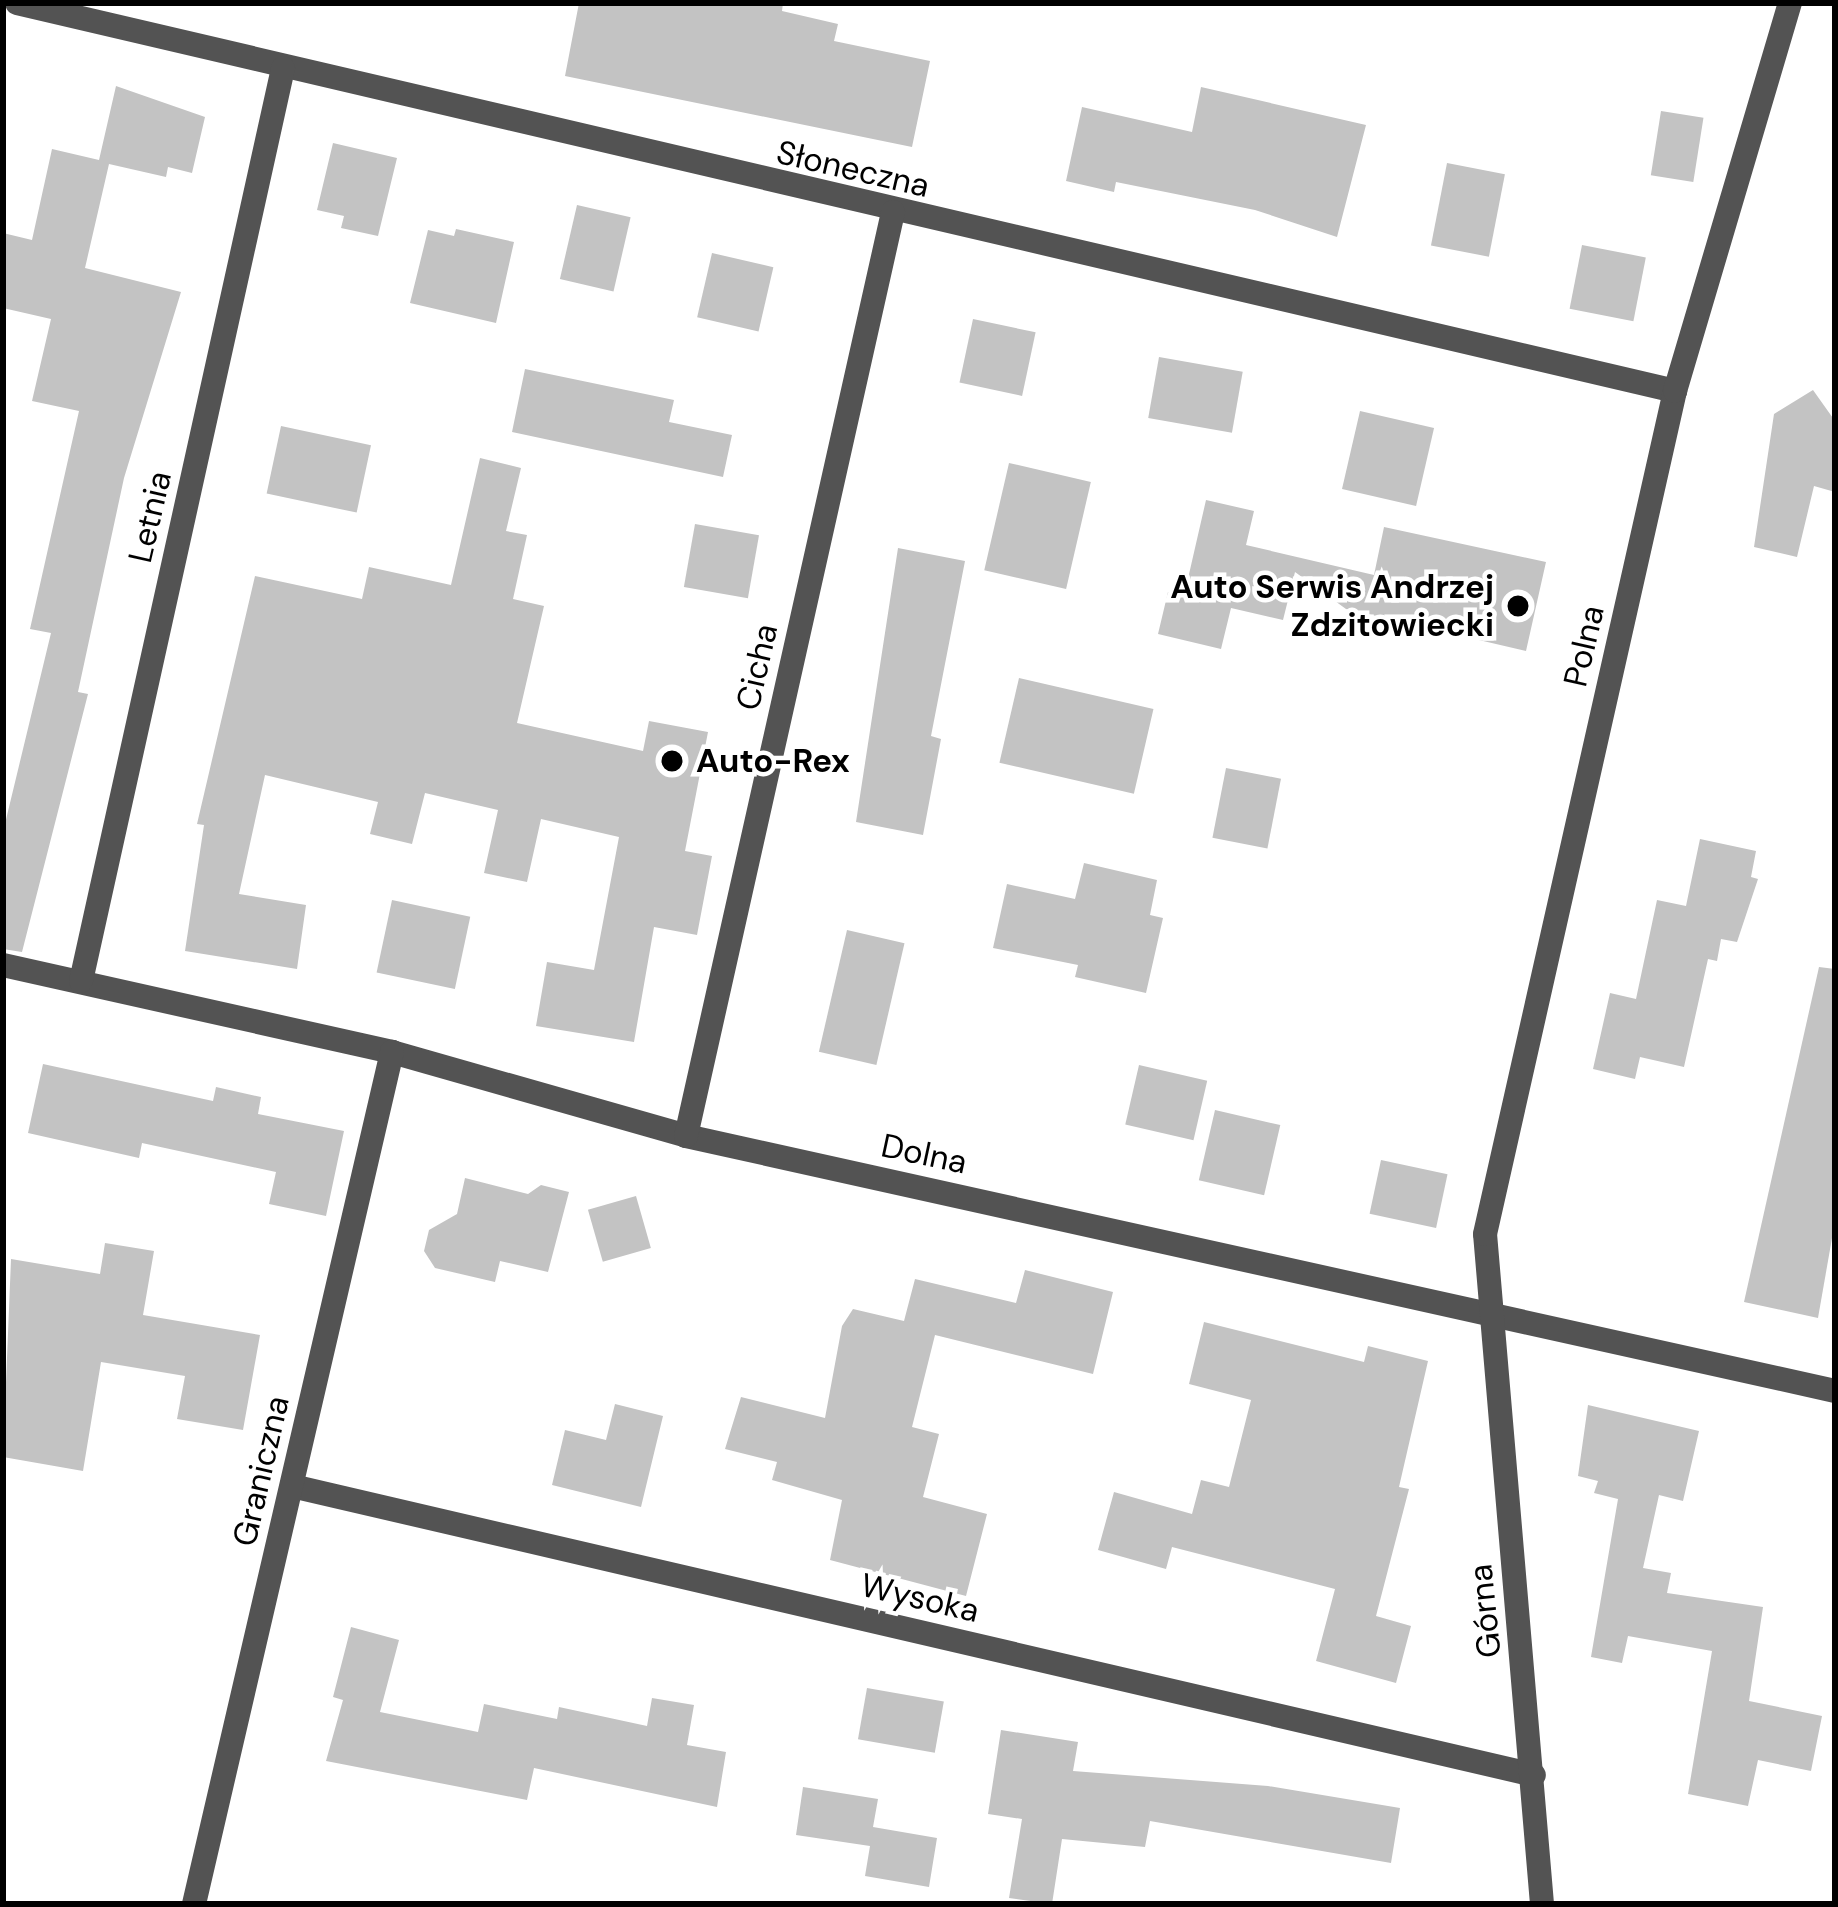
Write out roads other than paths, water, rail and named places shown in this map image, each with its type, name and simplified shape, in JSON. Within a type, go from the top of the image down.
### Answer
[{"type":"street","name":"Słoneczna","points":[[17,3],[893,212],[1675,391]]},
{"type":"street","name":"Polna","points":[[1489,1311],[1485,1234],[1675,391],[1790,3]]},
{"type":"street","name":"Letnia","points":[[81,981],[283,68]]},
{"type":"street","name":"Cicha","points":[[686,1136],[893,212]]},
{"type":"street","name":"Dolna","points":[[3,965],[392,1052],[686,1136],[1835,1390]]},
{"type":"street","name":"Graniczna","points":[[194,1904],[392,1052]]},
{"type":"street","name":"Górna","points":[[1489,1311],[1542,1904]]},
{"type":"street","name":"Wysoka","points":[[292,1486],[1534,1775]]},
{"type":"place","name":"Auto Serwis Andrzej Zdzitowiecki","points":[[1518,606]]},
{"type":"place","name":"Auto-Rex","points":[[672,761]]}]
